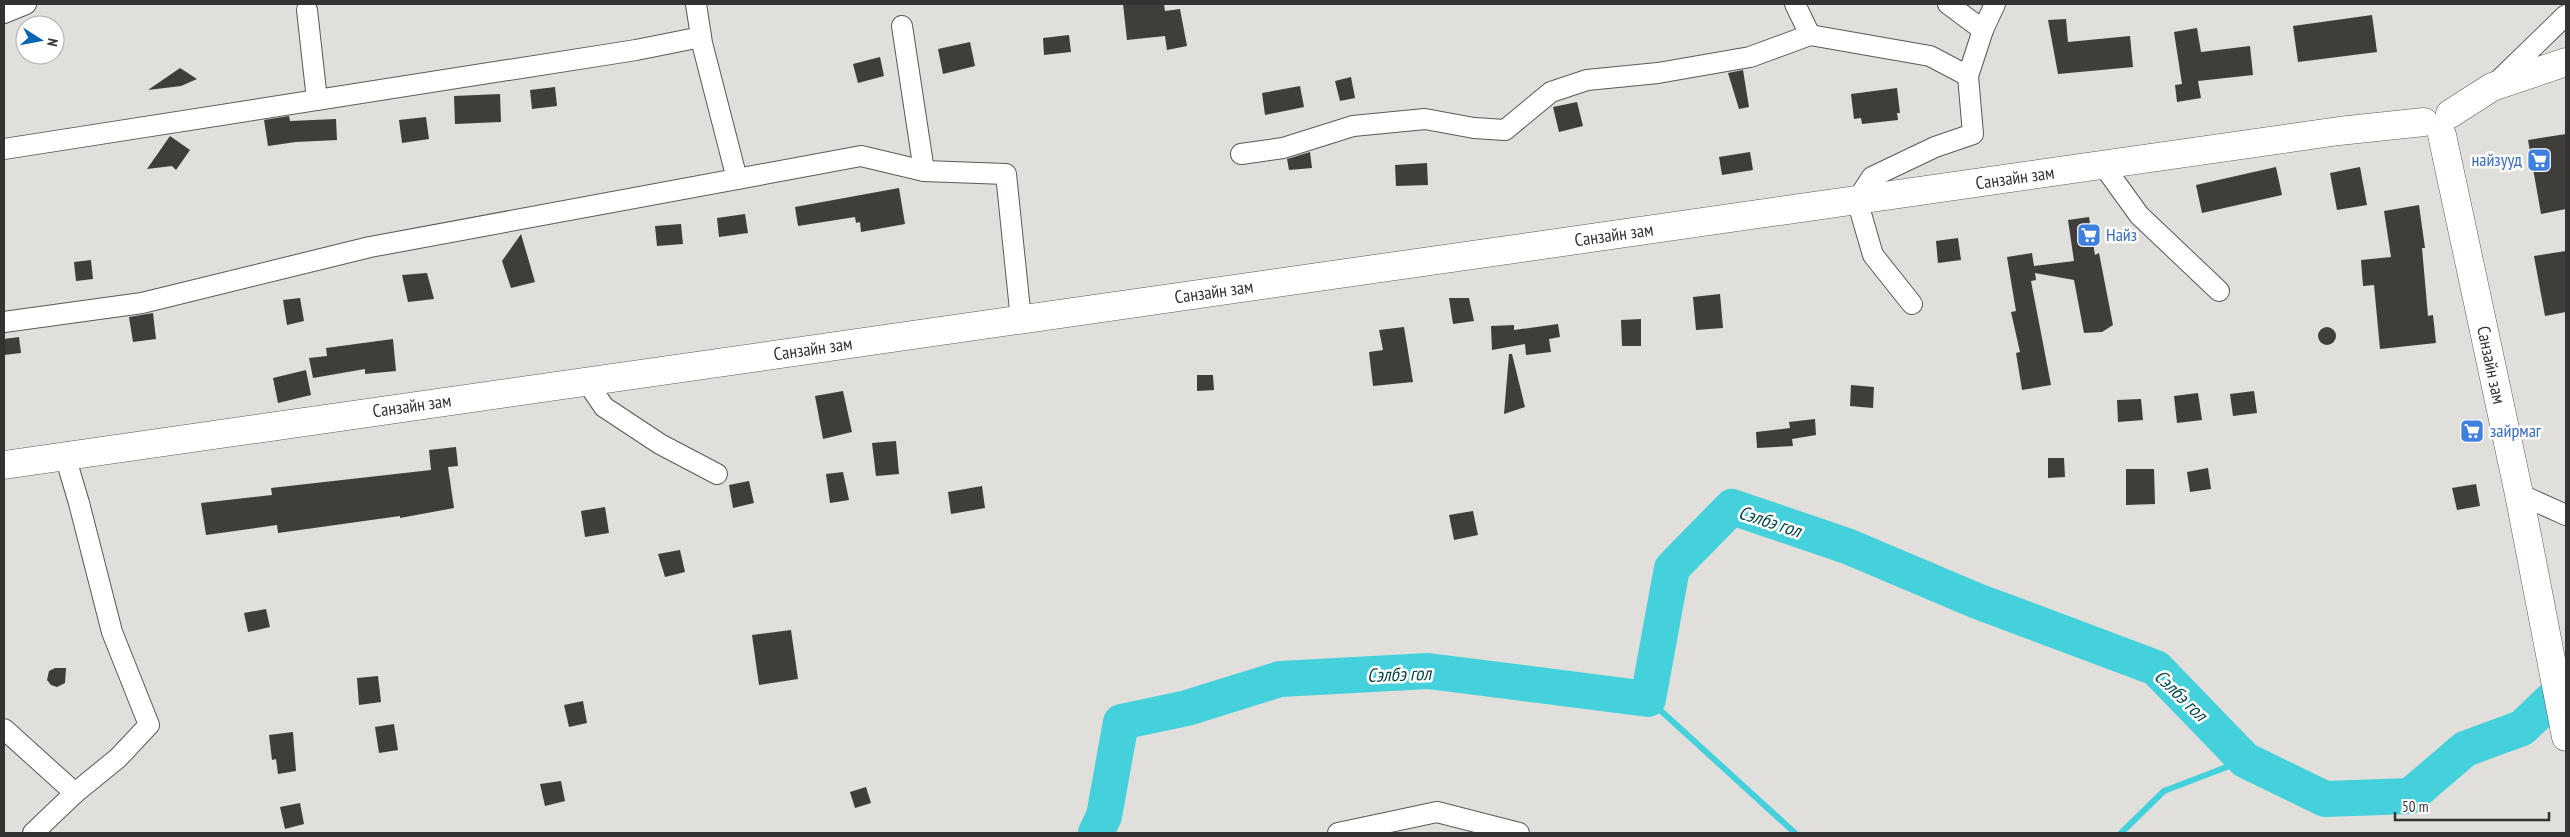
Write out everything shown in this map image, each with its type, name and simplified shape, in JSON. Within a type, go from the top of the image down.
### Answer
[{"type":"main road","points":[[2439,124],[2492,86],[2566,62]]},
{"type":"main road","name":"Санзайн зам","points":[[4,465],[2103,165],[2339,132],[2439,124],[2519,494],[2566,737]]},
{"type":"street","points":[[4,13],[26,4]]},
{"type":"street","points":[[696,4],[701,37],[736,179]]},
{"type":"street","points":[[1795,4],[1810,35]]},
{"type":"street","points":[[1948,4],[1983,30]]},
{"type":"street","points":[[1912,304],[1874,255],[1857,200],[1872,177],[1935,147],[1973,134],[1968,76],[1983,30],[1995,4]]},
{"type":"street","points":[[307,10],[317,100]]},
{"type":"street","points":[[2492,86],[2566,15]]},
{"type":"street","points":[[902,26],[924,171]]},
{"type":"street","points":[[1242,154],[1282,148],[1362,125],[1425,119],[1474,128],[1505,130],[1552,92],[1587,80],[1658,72],[1750,57],[1810,35],[1930,56],[1968,76]]},
{"type":"street","points":[[4,149],[636,50],[701,37]]},
{"type":"street","points":[[4,322],[142,302],[370,247],[861,156],[924,171],[1006,174],[1021,320]]},
{"type":"street","points":[[2103,165],[2139,215],[2220,291]]},
{"type":"street","points":[[587,382],[604,407],[660,444],[717,474]]},
{"type":"street","points":[[33,833],[75,793],[118,758],[149,726],[112,632],[65,456]]},
{"type":"street","points":[[2519,494],[2566,515]]},
{"type":"street","points":[[4,729],[75,793]]},
{"type":"street","points":[[1338,833],[1437,812],[1518,833]]},
{"type":"building","points":[[1123,4],[1164,4],[1165,11],[1180,9],[1187,46],[1167,50],[1165,36],[1127,40]]},
{"type":"building","points":[[2372,15],[2377,52],[2298,62],[2293,26]]},
{"type":"building","points":[[2066,19],[2068,42],[2130,36],[2133,67],[2058,74],[2048,20]]},
{"type":"building","points":[[2197,28],[2201,52],[2250,46],[2253,75],[2198,81],[2201,98],[2177,102],[2175,85],[2182,84],[2174,32]]},
{"type":"building","points":[[1069,35],[1071,52],[1044,55],[1043,38]]},
{"type":"building","points":[[970,42],[975,66],[943,74],[938,49]]},
{"type":"building","points":[[880,57],[884,76],[858,83],[853,64]]},
{"type":"building","points":[[180,68],[197,79],[181,86],[148,90]]},
{"type":"building","points":[[1743,70],[1749,107],[1739,109],[1728,73]]},
{"type":"building","points":[[1351,77],[1355,98],[1340,101],[1335,81]]},
{"type":"building","points":[[1300,86],[1304,107],[1265,115],[1262,93]]},
{"type":"building","points":[[555,87],[557,106],[532,109],[530,90]]},
{"type":"building","points":[[1897,88],[1900,113],[1897,113],[1898,120],[1862,124],[1861,118],[1854,119],[1851,94]]},
{"type":"building","points":[[500,94],[501,122],[455,124],[454,96]]},
{"type":"building","points":[[1577,102],[1583,126],[1559,132],[1553,107]]},
{"type":"building","points":[[289,116],[290,121],[336,119],[337,140],[296,142],[268,146],[264,120]]},
{"type":"building","points":[[426,117],[429,139],[402,143],[399,120]]},
{"type":"building","points":[[2566,134],[2566,209],[2541,214],[2528,140]]},
{"type":"building","points":[[170,136],[190,150],[176,170],[172,166],[147,169]]},
{"type":"building","points":[[1310,152],[1312,168],[1289,170],[1287,159]]},
{"type":"building","points":[[1750,152],[1753,170],[1722,175],[1719,157]]},
{"type":"building","points":[[1427,163],[1428,185],[1396,186],[1395,165]]},
{"type":"building","points":[[2276,167],[2282,195],[2202,213],[2196,185]]},
{"type":"building","points":[[2360,167],[2367,205],[2337,210],[2330,173]]},
{"type":"building","points":[[899,188],[905,224],[861,232],[860,222],[856,223],[855,217],[798,226],[795,207]]},
{"type":"building","points":[[2419,205],[2425,248],[2422,248],[2428,316],[2433,315],[2436,343],[2380,349],[2374,285],[2363,286],[2361,260],[2391,257],[2384,211]]},
{"type":"building","points":[[745,214],[748,233],[719,237],[717,218]]},
{"type":"building","points":[[2089,217],[2095,255],[2099,253],[2113,325],[2102,332],[2084,333],[2074,280],[2035,273],[2036,280],[2031,281],[2051,385],[2022,390],[2016,353],[2020,352],[2011,312],[2016,311],[2007,257],[2032,253],[2034,266],[2074,261],[2068,220]]},
{"type":"building","points":[[681,224],[683,244],[657,246],[655,226]]},
{"type":"building","points":[[521,234],[535,282],[511,288],[502,261]]},
{"type":"building","points":[[1958,238],[1961,260],[1938,263],[1936,241]]},
{"type":"building","points":[[2566,251],[2566,312],[2545,316],[2534,256]]},
{"type":"building","points":[[91,260],[93,279],[76,281],[74,262]]},
{"type":"building","points":[[427,273],[434,299],[408,302],[402,275]]},
{"type":"building","points":[[1720,294],[1723,328],[1696,330],[1693,297]]},
{"type":"building","points":[[300,298],[304,321],[287,325],[283,300]]},
{"type":"building","points":[[1449,298],[1469,298],[1474,321],[1453,324]]},
{"type":"building","points":[[153,313],[156,339],[133,342],[129,317]]},
{"type":"building","points":[[1641,319],[1641,346],[1622,346],[1621,320]]},
{"type":"building","points":[[1558,324],[1560,337],[1549,339],[1551,352],[1526,355],[1525,344],[1492,350],[1491,326],[1514,325],[1514,330]]},
{"type":"building","points":[[1404,327],[1413,382],[1373,386],[1369,352],[1383,350],[1379,330]]},
{"type":"building","points":[[2327,327],[2333,330],[2336,336],[2333,342],[2327,345],[2321,342],[2318,336],[2321,330]]},
{"type":"building","points":[[19,337],[21,353],[4,355],[4,339]]},
{"type":"building","points":[[393,339],[396,371],[365,374],[365,369],[313,378],[309,358],[327,356],[326,348]]},
{"type":"building","points":[[1509,354],[1512,354],[1525,407],[1504,414]]},
{"type":"building","points":[[306,370],[311,395],[278,403],[273,378]]},
{"type":"building","points":[[1197,375],[1213,375],[1214,390],[1197,391]]},
{"type":"building","points":[[1851,385],[1874,387],[1873,408],[1850,406]]},
{"type":"building","points":[[843,391],[852,432],[823,439],[815,396]]},
{"type":"building","points":[[2254,391],[2257,413],[2233,416],[2230,394]]},
{"type":"building","points":[[2198,393],[2202,420],[2177,423],[2174,396]]},
{"type":"building","points":[[2141,399],[2143,420],[2118,422],[2117,400]]},
{"type":"building","points":[[1815,419],[1816,435],[1792,439],[1793,446],[1757,448],[1756,432],[1790,428],[1789,422]]},
{"type":"building","points":[[896,441],[899,474],[876,476],[872,443]]},
{"type":"building","points":[[456,447],[458,466],[448,467],[454,508],[400,518],[400,516],[278,533],[277,525],[206,535],[201,503],[272,495],[271,488],[431,470],[429,450]]},
{"type":"building","points":[[2048,458],[2064,458],[2065,477],[2048,478]]},
{"type":"building","points":[[2208,468],[2211,489],[2190,492],[2187,472]]},
{"type":"building","points":[[2126,469],[2154,469],[2155,504],[2126,505]]},
{"type":"building","points":[[843,472],[849,500],[830,503],[826,474]]},
{"type":"building","points":[[749,481],[754,503],[733,508],[729,485]]},
{"type":"building","points":[[2476,484],[2480,506],[2457,510],[2452,488]]},
{"type":"building","points":[[982,486],[985,508],[951,514],[948,492]]},
{"type":"building","points":[[605,507],[609,533],[585,537],[581,511]]},
{"type":"building","points":[[1473,511],[1478,535],[1454,540],[1449,515]]},
{"type":"building","points":[[680,550],[685,572],[665,577],[658,554]]},
{"type":"building","points":[[266,609],[270,627],[248,632],[244,613]]},
{"type":"building","points":[[791,630],[798,679],[759,685],[752,635]]},
{"type":"building","points":[[55,668],[66,668],[65,683],[57,687],[51,685],[47,680],[49,671]]},
{"type":"building","points":[[378,676],[381,702],[359,705],[357,678]]},
{"type":"building","points":[[583,701],[587,723],[569,727],[564,705]]},
{"type":"building","points":[[394,724],[398,750],[379,753],[375,727]]},
{"type":"building","points":[[293,732],[296,771],[278,774],[276,759],[272,760],[269,735]]},
{"type":"building","points":[[561,781],[565,801],[545,806],[540,784]]},
{"type":"building","points":[[866,787],[871,803],[855,808],[850,792]]},
{"type":"building","points":[[300,803],[304,824],[285,829],[280,807]]},
{"type":"waterway","name":"Сэлбэ гол","points":[[1096,833],[1104,816],[1121,722],[1187,708],[1280,679],[1428,671],[1648,699],[1672,568],[1732,507],[1847,546],[1977,601],[2156,668],[2245,760],[2325,799],[2410,796],[2465,749],[2522,728],[2566,686]]},
{"type":"waterway","points":[[1648,699],[1795,833]]},
{"type":"waterway","points":[[2121,833],[2164,791],[2245,760]]},
{"type":"place","name":"найзууд","points":[[2539,160]]},
{"type":"place","name":"Найз","points":[[2089,235]]},
{"type":"place","name":"зайрмаг","points":[[2472,431]]}]
